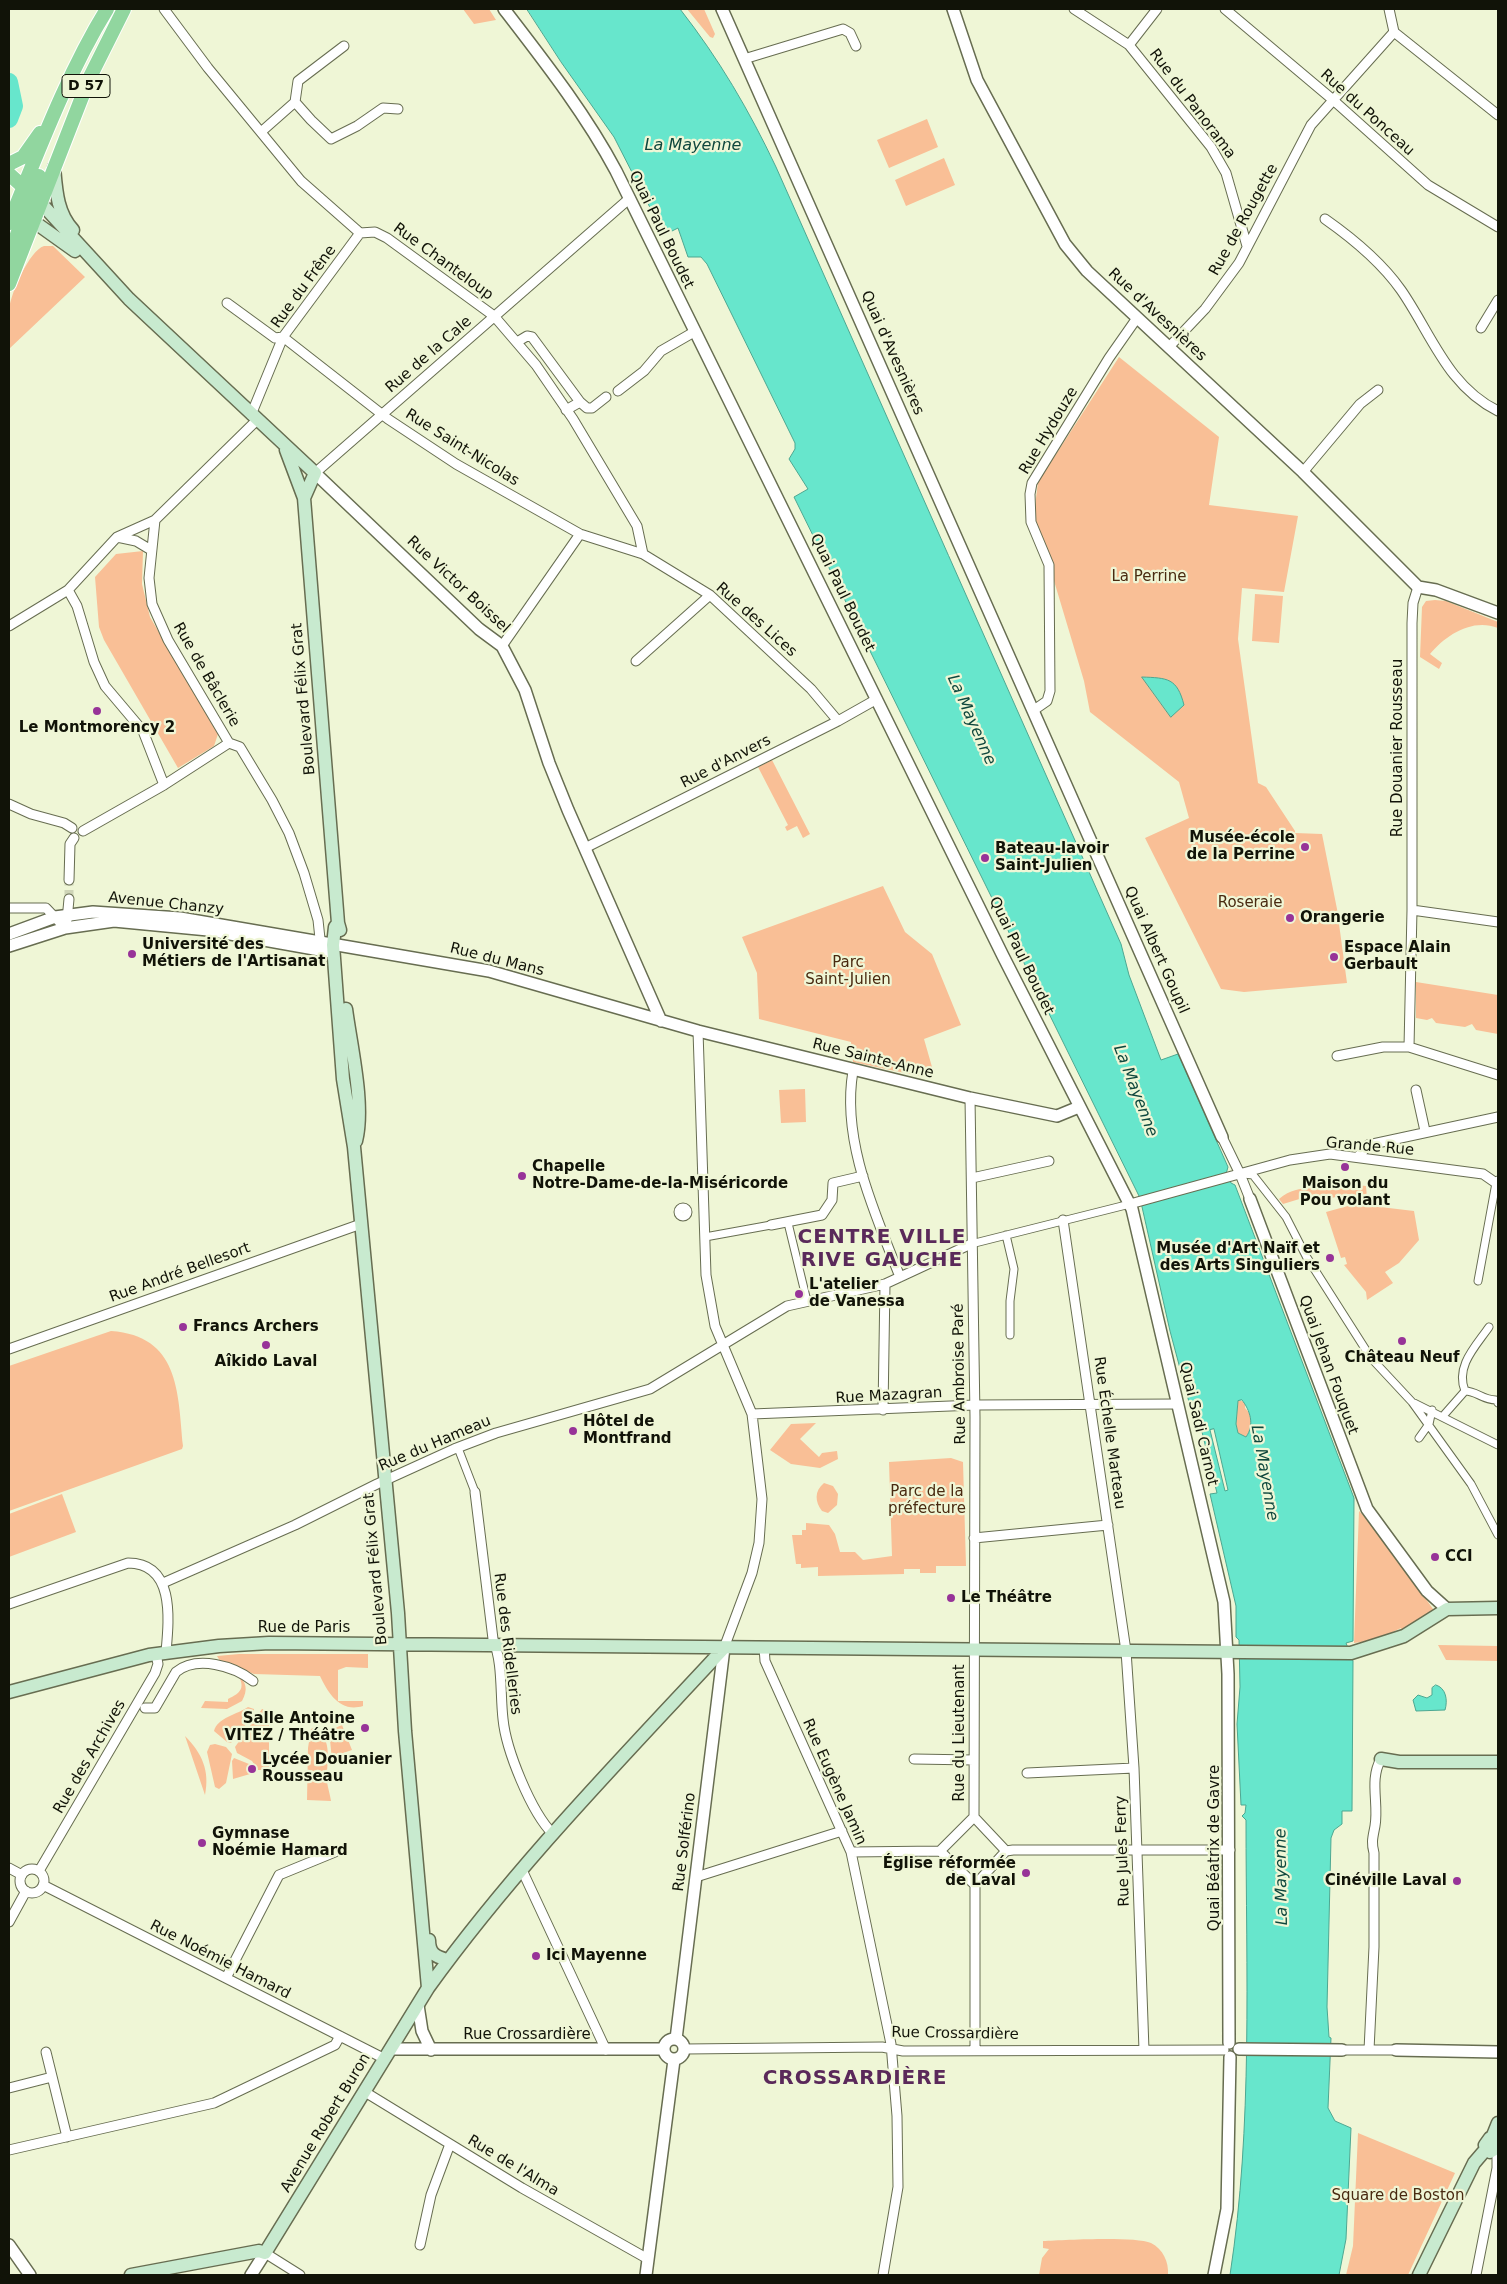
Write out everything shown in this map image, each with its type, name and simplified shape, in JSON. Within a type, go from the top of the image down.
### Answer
[{"type":"main road","name":"D 57","points":[[56,109],[80,56],[107,9]]},
{"type":"main road","name":"D 57","points":[[9,223],[54,167],[89,79],[124,9]]},
{"type":"main road","points":[[9,164],[24,157],[56,109]]},
{"type":"main road","points":[[9,256],[24,202],[40,175],[56,109]]},
{"type":"main road","points":[[54,167],[57,202],[68,225],[112,271],[119,288]]},
{"type":"main road","points":[[9,174],[24,202]]},
{"type":"main road","name":"D 57","points":[[9,284],[24,202]]},
{"type":"main road","name":"Rue Victor Boissel","points":[[24,202],[66,243],[119,288]]},
{"type":"main road","name":"Rue Victor Boissel","points":[[24,202],[119,288],[285,447],[315,473]]},
{"type":"main road","points":[[285,447],[304,498]]},
{"type":"main road","name":"Boulevard Félix Grat","points":[[315,473],[304,498],[338,923],[332,948],[343,1079],[354,1147],[362,1224],[428,1988]]},
{"type":"main road","points":[[1447,1609],[1498,1608]]},
{"type":"main road","name":"Rue de Paris","points":[[9,1692],[80,1671],[161,1653],[269,1643],[1351,1653],[1404,1636],[1447,1609]]},
{"type":"main road","name":"Avenue Robert Buron","points":[[265,2253],[428,1988],[448,1960],[553,1834],[724,1648]]},
{"type":"main road","points":[[1384,1760],[1498,1762]]},
{"type":"main road","points":[[422,1915],[427,1921],[429,1949],[439,1958],[448,1960]]},
{"type":"main road","points":[[1419,2275],[1478,2156],[1494,2145],[1498,2123]]},
{"type":"main road","points":[[131,2275],[258,2251],[265,2253]]},
{"type":"street","points":[[164,9],[208,68],[301,181],[360,233]]},
{"type":"street","name":"Quai Paul Boudet","points":[[504,9],[555,74],[600,141],[630,198],[694,332],[1079,1107],[1130,1204]]},
{"type":"street","name":"Quai d'Avesnières","points":[[722,9],[1034,710]]},
{"type":"street","name":"Rue d'Avesnières","points":[[953,9],[977,80],[1064,244],[1087,271],[1303,472],[1418,587]]},
{"type":"street","name":"Rue du Panorama","points":[[1074,9],[1129,45],[1211,148],[1226,173],[1247,246]]},
{"type":"street","points":[[1129,45],[1157,9]]},
{"type":"street","name":"Rue du Ponceau","points":[[1225,9],[1332,99],[1428,185],[1498,227]]},
{"type":"street","points":[[1389,9],[1394,32],[1498,114]]},
{"type":"street","points":[[744,59],[843,29],[850,33],[856,46]]},
{"type":"street","name":"Rue de Rougette","points":[[1169,347],[1223,287],[1311,126],[1332,99],[1394,32]]},
{"type":"street","points":[[261,132],[296,102],[298,81],[344,46]]},
{"type":"street","points":[[296,102],[331,139],[357,126],[383,108],[398,109]]},
{"type":"street","name":"Rue de la Cale","points":[[315,473],[630,198]]},
{"type":"street","points":[[1325,219],[1366,253],[1390,277],[1409,302],[1446,366],[1472,394],[1498,410]]},
{"type":"street","name":"Rue Chanteloup","points":[[360,233],[375,232],[387,238],[494,316],[517,342],[544,376],[637,526],[643,554]]},
{"type":"street","name":"Rue du Frêne","points":[[254,417],[283,337],[360,233]]},
{"type":"street","points":[[1481,328],[1495,312],[1498,300]]},
{"type":"street","name":"Rue Saint-Nicolas","points":[[227,303],[275,338],[283,337],[383,414],[456,464],[580,534],[643,554]]},
{"type":"street","name":"Rue Hydouze","points":[[1034,710],[1047,701],[1050,691],[1049,565],[1031,522],[1030,494],[1032,483],[1109,358],[1137,318]]},
{"type":"street","points":[[618,391],[644,371],[661,351],[694,332]]},
{"type":"street","points":[[517,342],[527,336],[532,337],[580,402],[587,408],[592,408],[606,397]]},
{"type":"street","points":[[544,376],[555,368]]},
{"type":"street","points":[[1303,472],[1360,404],[1378,390]]},
{"type":"street","points":[[566,410],[580,402]]},
{"type":"street","points":[[9,626],[68,590],[117,537],[155,520],[254,417]]},
{"type":"street","name":"Rue Victor Boissel","points":[[315,473],[479,629],[496,644],[502,646],[525,690],[549,763],[661,1021]]},
{"type":"street","name":"Rue de Bâclerie","points":[[155,520],[149,578],[152,604],[168,640],[230,743],[240,747],[272,800],[288,833],[307,882],[318,920],[332,948]]},
{"type":"street","points":[[142,544],[143,524]]},
{"type":"street","points":[[502,646],[580,534]]},
{"type":"street","points":[[117,537],[142,544],[151,550]]},
{"type":"street","name":"Rue des Lices","points":[[643,554],[710,595],[793,671],[838,721]]},
{"type":"street","points":[[1418,587],[1436,590],[1498,613]]},
{"type":"street","name":"Rue Douanier Rousseau","points":[[1409,1047],[1412,910],[1410,806],[1412,776],[1412,623],[1413,603],[1418,587]]},
{"type":"street","points":[[68,590],[77,606],[94,662],[105,686],[143,730],[164,785]]},
{"type":"street","points":[[636,661],[710,595]]},
{"type":"street","name":"Rue d'Anvers","points":[[585,848],[838,721],[877,699]]},
{"type":"street","name":"Quai Albert Goupil","points":[[1034,710],[1240,1174]]},
{"type":"street","points":[[69,880],[70,844],[74,838],[80,837],[83,831],[164,785],[230,743]]},
{"type":"street","points":[[9,804],[30,814],[64,823],[72,828]]},
{"type":"street","points":[[74,838],[70,833],[72,828],[78,825],[83,831]]},
{"type":"street","points":[[65,928],[69,899]]},
{"type":"street","points":[[9,908],[46,908],[65,928]]},
{"type":"street","points":[[1412,910],[1498,922]]},
{"type":"street","name":"Avenue Chanzy","points":[[9,934],[55,917],[109,912],[180,918],[332,948]]},
{"type":"street","name":"Avenue Chanzy","points":[[9,946],[65,928],[104,921],[142,922],[332,948]]},
{"type":"street","name":"Rue du Mans","points":[[332,948],[421,958],[489,971],[661,1021]]},
{"type":"street","name":"Rue Sainte-Anne","points":[[661,1021],[853,1071],[1057,1116],[1079,1107]]},
{"type":"street","points":[[698,1031],[706,1275],[715,1326],[752,1414],[759,1462],[762,1514],[752,1574],[724,1648]]},
{"type":"street","points":[[1337,1056],[1383,1047],[1409,1047],[1498,1075]]},
{"type":"street","points":[[853,1071],[851,1084],[854,1143],[863,1176],[900,1277]]},
{"type":"street","points":[[1416,1090],[1425,1131]]},
{"type":"street","name":"Rue Ambroise Paré","points":[[970,1098],[975,1406],[974,1649]]},
{"type":"street","points":[[1358,1157],[1368,1145],[1425,1131],[1498,1117]]},
{"type":"street","name":"Grande Rue","points":[[1130,1204],[1298,1159],[1330,1154],[1482,1174],[1497,1182]]},
{"type":"street","points":[[972,1178],[1049,1161]]},
{"type":"street","points":[[1240,1174],[1252,1176],[1286,1217],[1306,1256],[1371,1358],[1412,1402],[1429,1424],[1471,1484],[1498,1535]]},
{"type":"street","name":"Quai Jehan Fouquet","points":[[1240,1174],[1368,1509],[1427,1591],[1447,1609]]},
{"type":"street","points":[[705,1237],[788,1223],[822,1215],[832,1200],[833,1183],[863,1176]]},
{"type":"street","points":[[1478,1281],[1497,1182]]},
{"type":"street","points":[[971,1244],[1130,1204]]},
{"type":"street","name":"Quai Sadi Carnot","points":[[1130,1204],[1224,1602],[1227,1652]]},
{"type":"street","points":[[687,1213],[703,1212]]},
{"type":"street","name":"Rue Échelle Marteau","points":[[1063,1220],[1126,1650]]},
{"type":"street","points":[[788,1223],[807,1301]]},
{"type":"street","name":"Rue André Bellesort","points":[[9,1348],[362,1224]]},
{"type":"street","points":[[1006,1235],[1014,1269],[1010,1301],[1010,1335]]},
{"type":"street","name":"Rue du Hameau","points":[[163,1583],[295,1526],[384,1481],[458,1448],[496,1433],[650,1389],[787,1306],[886,1284],[971,1244]]},
{"type":"street","points":[[883,1410],[886,1284]]},
{"type":"street","points":[[1465,1391],[1461,1377],[1467,1358],[1489,1327]]},
{"type":"street","points":[[1444,1416],[1465,1391],[1471,1391],[1484,1400],[1496,1400],[1498,1402]]},
{"type":"street","points":[[1412,1402],[1432,1410],[1498,1445]]},
{"type":"street","name":"Rue Mazagran","points":[[752,1414],[975,1406],[1178,1404]]},
{"type":"street","points":[[1419,1438],[1429,1424],[1432,1410]]},
{"type":"street","name":"Rue des Ridelleries","points":[[458,1448],[474,1492],[493,1639],[496,1646],[503,1720],[508,1744],[539,1818],[553,1834]]},
{"type":"street","points":[[974,1538],[1108,1525]]},
{"type":"street","points":[[9,1604],[128,1563],[136,1563],[151,1570],[163,1583]]},
{"type":"street","name":"Rue des Archives","points":[[39,1871],[155,1673],[161,1653],[168,1603],[163,1583]]},
{"type":"street","name":"Rue Eugène Jamin","points":[[764,1647],[765,1661],[851,1852],[892,2049],[897,2116],[898,2188],[883,2275]]},
{"type":"street","name":"Rue Solférino","points":[[676,2039],[724,1648]]},
{"type":"street","name":"Rue du Lieutenant","points":[[974,1649],[974,1817]]},
{"type":"street","name":"Rue Jules Ferry","points":[[1126,1650],[1134,1768],[1144,2050]]},
{"type":"street","name":"Quai Béatrix de Gavre","points":[[1214,2275],[1227,2209],[1231,2050],[1227,1652]]},
{"type":"street","points":[[145,1708],[155,1708],[176,1672],[181,1667],[222,1665],[234,1668],[253,1681]]},
{"type":"street","points":[[914,1759],[974,1760]]},
{"type":"street","points":[[1369,2050],[1374,1947],[1374,1853],[1370,1840],[1375,1826],[1375,1776],[1384,1760]]},
{"type":"street","points":[[1027,1773],[1134,1768]]},
{"type":"street","points":[[851,1852],[940,1851],[974,1817],[1006,1851]]},
{"type":"street","points":[[696,1877],[842,1831]]},
{"type":"street","points":[[974,2051],[975,1885],[1006,1851],[1230,1850]]},
{"type":"street","points":[[940,1851],[975,1885]]},
{"type":"street","points":[[226,1978],[279,1874],[335,1852]]},
{"type":"street","points":[[9,1868],[22,1875]]},
{"type":"street","points":[[28,1870],[39,1871],[43,1877],[43,1885],[36,1892],[26,1891],[20,1882],[22,1875],[28,1870]]},
{"type":"street","points":[[522,1870],[606,2050]]},
{"type":"street","name":"Rue Noémie Hamard","points":[[43,1885],[340,2036],[388,2054]]},
{"type":"street","points":[[9,1922],[26,1891]]},
{"type":"street","points":[[418,2006],[422,2031],[431,2050]]},
{"type":"street","points":[[9,2150],[214,2103],[335,2045],[340,2036]]},
{"type":"street","points":[[676,2039],[683,2044],[685,2050],[682,2056],[674,2060],[666,2055],[664,2050],[668,2041],[676,2039]]},
{"type":"street","name":"Rue Crossardière","points":[[685,2050],[882,2047],[892,2049],[974,2051],[1231,2050]]},
{"type":"street","name":"Rue Crossardière","points":[[388,2054],[431,2050],[664,2050]]},
{"type":"street","points":[[1231,2050],[1498,2052]]},
{"type":"street","points":[[46,2052],[66,2137]]},
{"type":"street","points":[[646,2275],[674,2060]]},
{"type":"street","points":[[9,2088],[52,2077]]},
{"type":"street","name":"Rue de l'Alma","points":[[365,2092],[522,2188],[648,2259]]},
{"type":"street","points":[[420,2245],[431,2195],[450,2144]]},
{"type":"street","points":[[1476,2275],[1497,2168],[1494,2145]]},
{"type":"street","points":[[9,2245],[30,2275]]},
{"type":"street","points":[[265,2253],[300,2275]]},
{"type":"street","name":"Avenue Robert Buron","points":[[252,2275],[265,2253]]},
{"type":"green space","points":[[463,9],[489,9],[496,20],[474,24]]},
{"type":"green space","points":[[687,9],[704,9],[715,34],[713,38],[710,37]]},
{"type":"green space","points":[[927,119],[938,147],[889,168],[877,140]]},
{"type":"green space","points":[[944,158],[955,185],[906,206],[895,180]]},
{"type":"green space","points":[[44,246],[53,246],[85,277],[9,349],[8,314],[13,293],[32,256],[38,249]]},
{"type":"green space","name":"La Perrine","points":[[1119,357],[1219,437],[1209,505],[1298,516],[1284,592],[1242,588],[1238,639],[1258,783],[1266,787],[1295,833],[1322,834],[1337,909],[1347,983],[1244,992],[1221,989],[1145,838],[1189,818],[1179,782],[1090,712],[1084,681],[1034,514],[1038,482]]},
{"type":"green space","points":[[143,551],[142,584],[150,617],[218,734],[214,746],[178,768],[104,640],[99,627],[95,577],[116,554]]},
{"type":"green space","points":[[1255,594],[1283,596],[1279,643],[1252,641]]},
{"type":"green space","points":[[1426,601],[1446,601],[1498,622],[1498,628],[1479,625],[1460,630],[1436,647],[1430,654],[1442,663],[1439,669],[1420,657],[1422,607]]},
{"type":"green space","points":[[772,760],[810,834],[803,838],[797,826],[787,831],[785,827],[788,825],[758,767]]},
{"type":"green space","name":"Parc Saint-Julien","points":[[883,886],[905,932],[932,954],[961,1025],[924,1039],[932,1067],[924,1077],[853,1062],[851,1042],[759,1019],[757,973],[742,937]]},
{"type":"green space","points":[[1416,982],[1498,995],[1498,1034],[1476,1030],[1472,1024],[1465,1027],[1436,1023],[1432,1018],[1427,1020],[1416,1018]]},
{"type":"green space","points":[[805,1089],[806,1122],[781,1123],[779,1090]]},
{"type":"green space","points":[[1339,1183],[1366,1186],[1367,1198],[1348,1194],[1315,1202],[1314,1199],[1306,1197],[1283,1204],[1279,1199],[1295,1190],[1324,1188]]},
{"type":"green space","points":[[1355,1204],[1414,1211],[1419,1240],[1399,1263],[1385,1272],[1393,1283],[1367,1300],[1366,1292],[1344,1265],[1347,1264],[1345,1257],[1341,1258],[1326,1212]]},
{"type":"green space","points":[[111,1331],[133,1335],[150,1343],[162,1355],[171,1370],[176,1387],[182,1449],[9,1511],[9,1366]]},
{"type":"green space","points":[[1238,1400],[1245,1402],[1245,1408],[1252,1416],[1250,1431],[1246,1437],[1238,1433],[1236,1424]]},
{"type":"green space","points":[[816,1423],[800,1439],[819,1457],[822,1453],[837,1451],[838,1459],[820,1468],[791,1464],[770,1450],[791,1424]]},
{"type":"green space","name":"Parc de la préfecture","points":[[951,1458],[963,1462],[966,1566],[936,1566],[936,1573],[920,1573],[920,1569],[904,1569],[904,1574],[818,1576],[818,1567],[801,1568],[801,1564],[796,1564],[792,1535],[802,1535],[802,1530],[806,1530],[806,1523],[829,1525],[835,1534],[840,1552],[855,1552],[863,1560],[892,1556],[889,1462]]},
{"type":"green space","points":[[824,1483],[833,1486],[838,1494],[837,1505],[828,1513],[822,1511],[817,1500],[818,1489]]},
{"type":"green space","points":[[62,1494],[76,1532],[9,1557],[9,1514]]},
{"type":"green space","points":[[1359,1511],[1374,1526],[1433,1609],[1432,1613],[1401,1632],[1401,1628],[1376,1640],[1354,1643]]},
{"type":"green space","points":[[1438,1645],[1498,1646],[1498,1661],[1446,1660]]},
{"type":"green space","points":[[239,1654],[368,1654],[368,1668],[346,1667],[338,1670],[338,1701],[363,1701],[363,1706],[348,1707],[341,1704],[331,1695],[320,1676],[254,1674],[220,1661],[217,1656]]},
{"type":"green space","points":[[237,1674],[245,1683],[245,1693],[242,1701],[227,1709],[201,1708],[205,1701],[228,1702],[228,1699],[239,1692],[242,1686]]},
{"type":"green space","points":[[248,1707],[254,1709],[253,1716],[231,1743],[214,1731],[223,1720]]},
{"type":"green space","points":[[262,1709],[269,1709],[269,1770],[258,1770],[252,1761],[237,1753],[235,1747]]},
{"type":"green space","points":[[342,1725],[352,1750],[343,1753],[345,1756],[332,1760],[330,1740],[326,1732]]},
{"type":"green space","points":[[315,1727],[325,1739],[327,1745],[327,1782],[331,1801],[307,1800],[308,1748],[311,1729]]},
{"type":"green space","points":[[185,1736],[196,1749],[203,1763],[206,1778],[205,1795]]},
{"type":"green space","points":[[215,1744],[226,1747],[232,1754],[226,1783],[219,1789],[215,1787],[207,1752],[210,1745]]},
{"type":"green space","points":[[234,1758],[249,1764],[250,1774],[233,1779],[232,1761]]},
{"type":"green space","name":"Square de Boston","points":[[1358,2133],[1455,2173],[1408,2275],[1346,2275],[1353,2246]]},
{"type":"green space","points":[[1115,2239],[1151,2243],[1164,2256],[1168,2275],[1039,2275],[1042,2258],[1049,2249],[1043,2248],[1043,2241]]},
{"type":"water","name":"La Mayenne","points":[[527,9],[680,9],[708,47],[744,105],[776,167],[1121,944],[1129,975],[1161,1060],[1178,1054],[1228,1167],[1226,1174],[1231,1183],[1235,1185],[1354,1498],[1353,1641],[1346,1643],[1353,1661],[1352,1811],[1342,1811],[1342,1824],[1334,1830],[1331,1838],[1327,2007],[1329,2037],[1331,2038],[1328,2108],[1335,2121],[1351,2128],[1346,2239],[1339,2275],[1230,2275],[1242,2162],[1247,2048],[1246,1820],[1242,1816],[1245,1813],[1246,1805],[1241,1805],[1237,1724],[1240,1687],[1239,1640],[1236,1637],[1236,1606],[1210,1494],[1217,1493],[1202,1432],[1197,1432],[1170,1331],[1140,1198],[794,497],[808,489],[789,459],[795,449],[795,443],[707,264],[701,257],[688,257],[678,228],[664,235],[614,137],[561,62]],"holes":[[[1242,1400],[1247,1408],[1251,1423],[1246,1437],[1238,1433],[1236,1424],[1238,1401]],[[1214,1429],[1228,1490],[1225,1491],[1210,1430]]]},
{"type":"water","points":[[1142,677],[1170,681],[1178,689],[1184,705],[1171,717]]},
{"type":"water","points":[[1436,1685],[1444,1692],[1445,1710],[1416,1711],[1413,1700],[1418,1695],[1427,1698],[1432,1695],[1432,1688]]},
{"type":"waterway","points":[[9,82],[14,106],[9,119]]},
{"type":"tunnel","points":[[69,880],[69,899]]},
{"type":"place","name":"Le Montmorency 2","points":[[97,711]]},
{"type":"place","name":"Musée-école de la Perrine","points":[[1305,847]]},
{"type":"place","name":"Bateau-lavoir Saint-Julien","points":[[985,858]]},
{"type":"place","name":"Orangerie","points":[[1290,918]]},
{"type":"place","name":"Université des Métiers de l'Artisanat","points":[[132,954]]},
{"type":"place","name":"Espace Alain Gerbault","points":[[1334,957]]},
{"type":"place","name":"Maison du Pou volant","points":[[1345,1167]]},
{"type":"place","name":"Chapelle Notre-Dame-de-la-Miséricorde","points":[[522,1176]]},
{"type":"place","name":"Musée d'Art Naïf et des Arts Singuliers","points":[[1330,1258]]},
{"type":"place","name":"L'atelier de Vanessa","points":[[799,1294]]},
{"type":"place","name":"Francs Archers","points":[[183,1327]]},
{"type":"place","name":"Château Neuf","points":[[1402,1341]]},
{"type":"place","name":"Aîkido Laval","points":[[266,1345]]},
{"type":"place","name":"Hôtel de Montfrand","points":[[573,1431]]},
{"type":"place","name":"CCI","points":[[1435,1557]]},
{"type":"place","name":"Le Théâtre","points":[[951,1598]]},
{"type":"place","name":"Salle Antoine VITEZ / Théâtre","points":[[365,1728]]},
{"type":"place","name":"Lycée Douanier Rousseau","points":[[252,1769]]},
{"type":"place","name":"Gymnase Noémie Hamard","points":[[202,1843]]},
{"type":"place","name":"Église réformée de Laval","points":[[1026,1873]]},
{"type":"place","name":"Cinéville Laval","points":[[1457,1881]]},
{"type":"place","name":"Ici Mayenne","points":[[536,1956]]},
{"type":"district","name":"CENTRE VILLE RIVE GAUCHE","points":[[882,1250]]},
{"type":"district","name":"CROSSARDIÈRE","points":[[855,2079]]},
{"type":"park label","name":"Roseraie","points":[[1250,903]]}]
